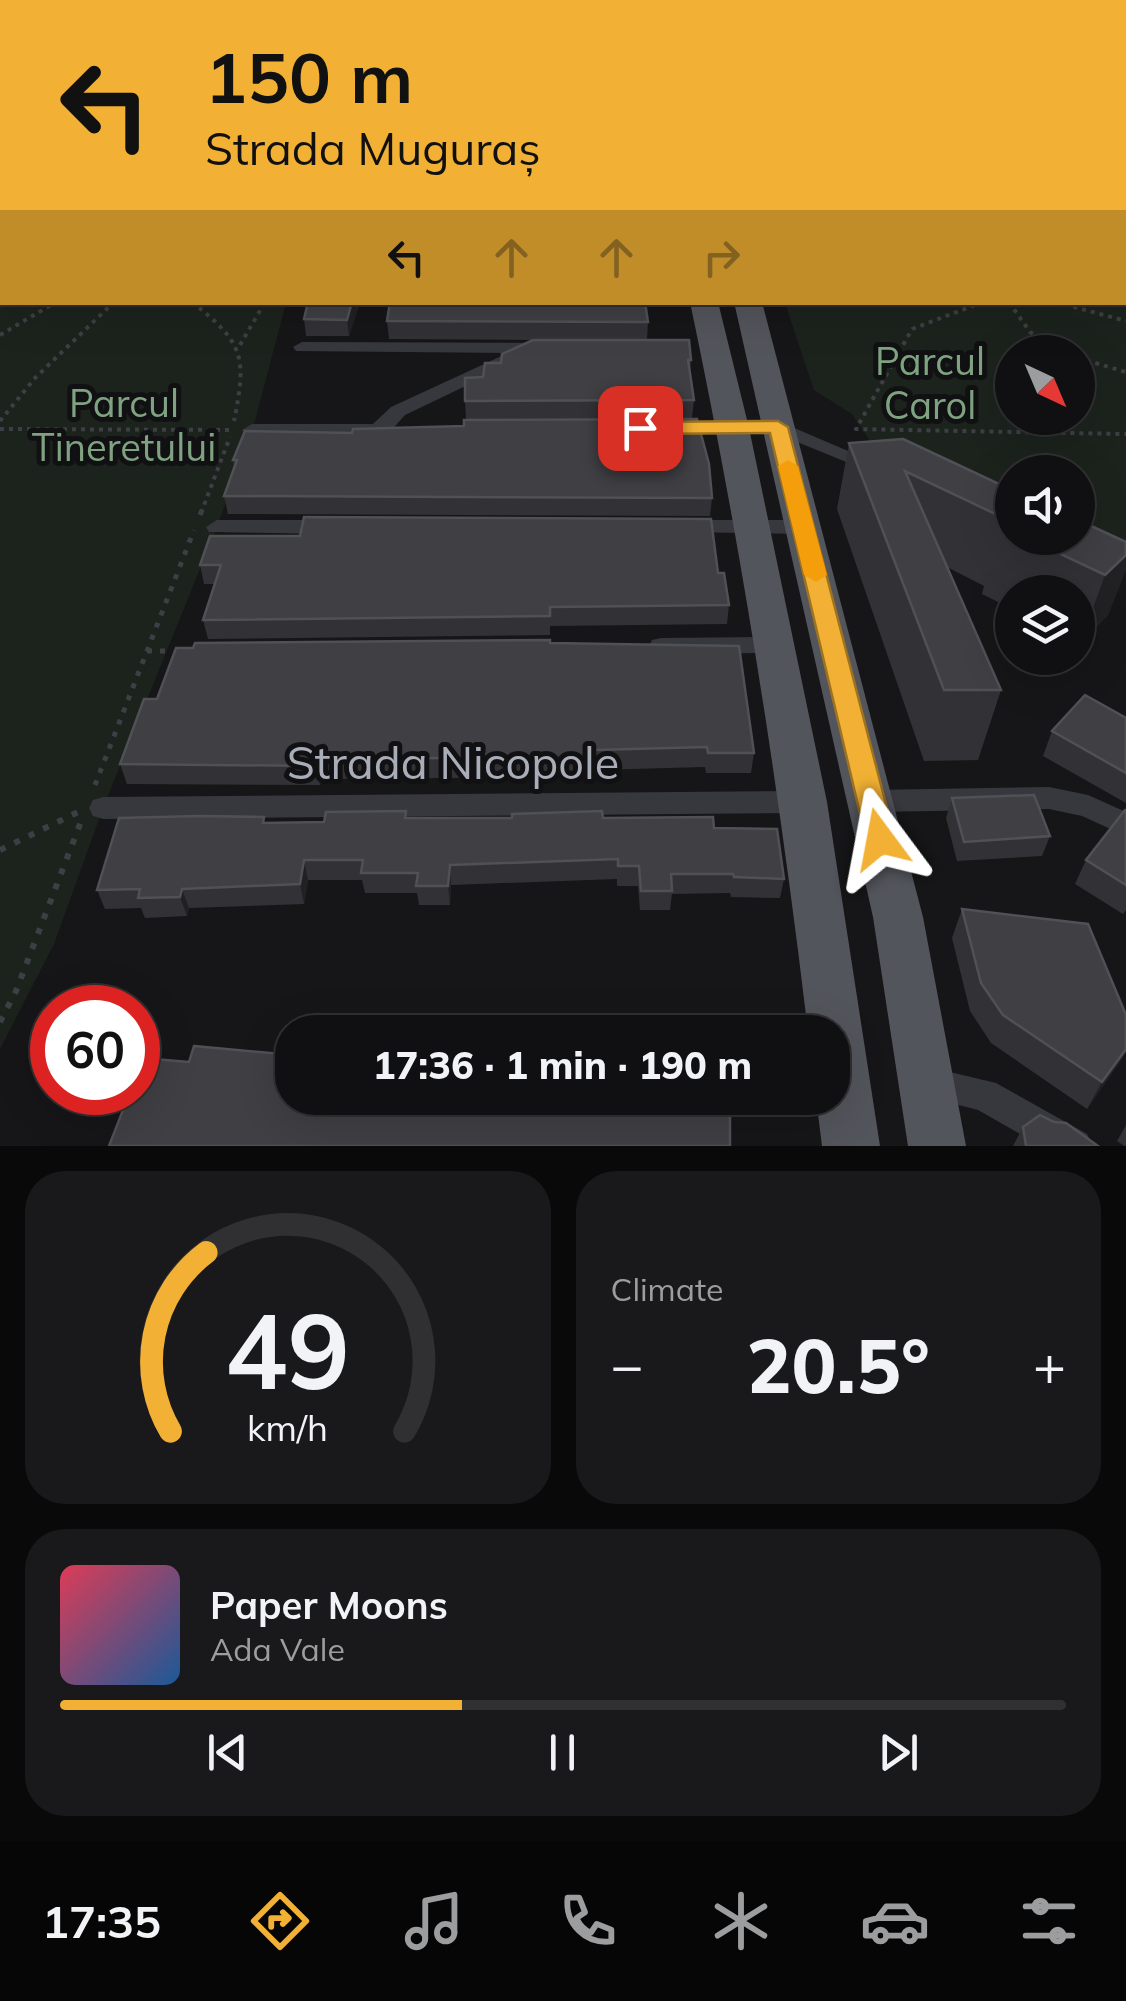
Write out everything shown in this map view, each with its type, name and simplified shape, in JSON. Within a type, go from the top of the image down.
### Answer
[{"type":"main road","points":[[704,305],[708,349],[732,428],[804,802],[851,1146]]},
{"type":"main road","points":[[749,305],[872,800],[898,916],[938,1146]]},
{"type":"street","points":[[302,347],[570,348]]},
{"type":"street","points":[[378,430],[398,412],[532,348]]},
{"type":"street","points":[[656,428],[778,427],[892,475]]},
{"type":"street","points":[[242,430],[418,430]]},
{"type":"street","points":[[216,527],[355,527]]},
{"type":"street","points":[[672,527],[804,527]]},
{"type":"street","points":[[636,646],[772,645]]},
{"type":"street","points":[[872,800],[1048,798],[1088,806],[1126,825]]},
{"type":"street","name":"Strada Nicopole","points":[[98,799],[804,802]]},
{"type":"street","points":[[927,1083],[984,1095],[1075,1146]]},
{"type":"path","points":[[0,335],[51,305]]},
{"type":"path","points":[[0,425],[35,378],[111,305]]},
{"type":"path","points":[[195,305],[240,345]]},
{"type":"path","points":[[98,799],[147,651],[242,430],[244,370],[240,345],[262,305]]},
{"type":"path","points":[[972,305],[912,329],[856,429],[1126,434]]},
{"type":"path","points":[[1010,305],[1030,335]]},
{"type":"path","points":[[1067,305],[1126,321]]},
{"type":"path","points":[[1095,363],[1126,372]]},
{"type":"path","points":[[0,425],[242,430]]},
{"type":"path","points":[[147,651],[167,651]]},
{"type":"path","points":[[0,850],[86,809],[16,991],[0,1022]]},
{"type":"green space","name":"Parcul Tineretului","points":[[0,305],[285,305],[255,421],[217,527],[103,808],[54,944],[0,1049]]},
{"type":"green space","name":"Parcul Carol","points":[[786,305],[1126,305],[1126,559],[1095,545],[1095,455],[995,455],[995,500],[872,444],[852,414],[814,390]]},
{"type":"building","points":[[307,305],[351,305],[347,320],[304,319]]},
{"type":"building","points":[[390,305],[645,305],[648,322],[387,321]]},
{"type":"building","points":[[533,340],[689,340],[694,400],[465,401],[465,378],[483,377],[485,363],[501,363],[502,354]]},
{"type":"building","points":[[697,419],[709,464],[712,498],[224,496],[245,431],[352,433],[353,429],[464,426],[464,420]]},
{"type":"building","points":[[903,439],[995,482],[995,514],[905,471],[1001,690],[944,690],[849,443]]},
{"type":"building","points":[[304,517],[711,519],[718,573],[724,573],[729,605],[550,607],[550,616],[203,620],[221,565],[200,565],[210,536],[300,536]]},
{"type":"building","points":[[1095,528],[1126,542],[1126,555],[1105,575],[1063,555],[1095,555]]},
{"type":"building","points":[[550,640],[739,646],[754,753],[708,753],[707,747],[594,750],[594,757],[317,759],[316,766],[120,764],[144,699],[157,699],[176,648],[193,648],[195,643]]},
{"type":"building","points":[[1085,695],[1126,718],[1126,773],[1052,731]]},
{"type":"building","points":[[1034,795],[1050,836],[964,842],[952,798]]},
{"type":"building","points":[[1126,810],[1126,885],[1086,860]]},
{"type":"building","points":[[406,811],[405,818],[512,818],[512,814],[602,811],[603,818],[713,817],[714,828],[777,829],[784,879],[671,874],[672,891],[641,891],[639,866],[618,866],[618,859],[450,865],[448,886],[416,886],[418,873],[361,873],[363,860],[304,860],[300,884],[182,889],[180,897],[138,898],[140,889],[97,890],[119,818],[264,817],[263,823],[324,822],[326,812]]},
{"type":"building","points":[[962,909],[1088,924],[1126,1015],[1126,1049],[1102,1082],[1003,1015],[981,983]]},
{"type":"building","points":[[194,1046],[275,1053],[275,1115],[730,1115],[730,1146],[109,1146],[121,1115],[160,1115],[160,1059],[189,1062]]},
{"type":"building","points":[[1040,1115],[1066,1123],[1098,1146],[1026,1146],[1023,1127]]},
{"type":"slow traffic","points":[[788,466],[816,575]]},
{"type":"route","points":[[640,428],[778,427],[880,839]]}]
